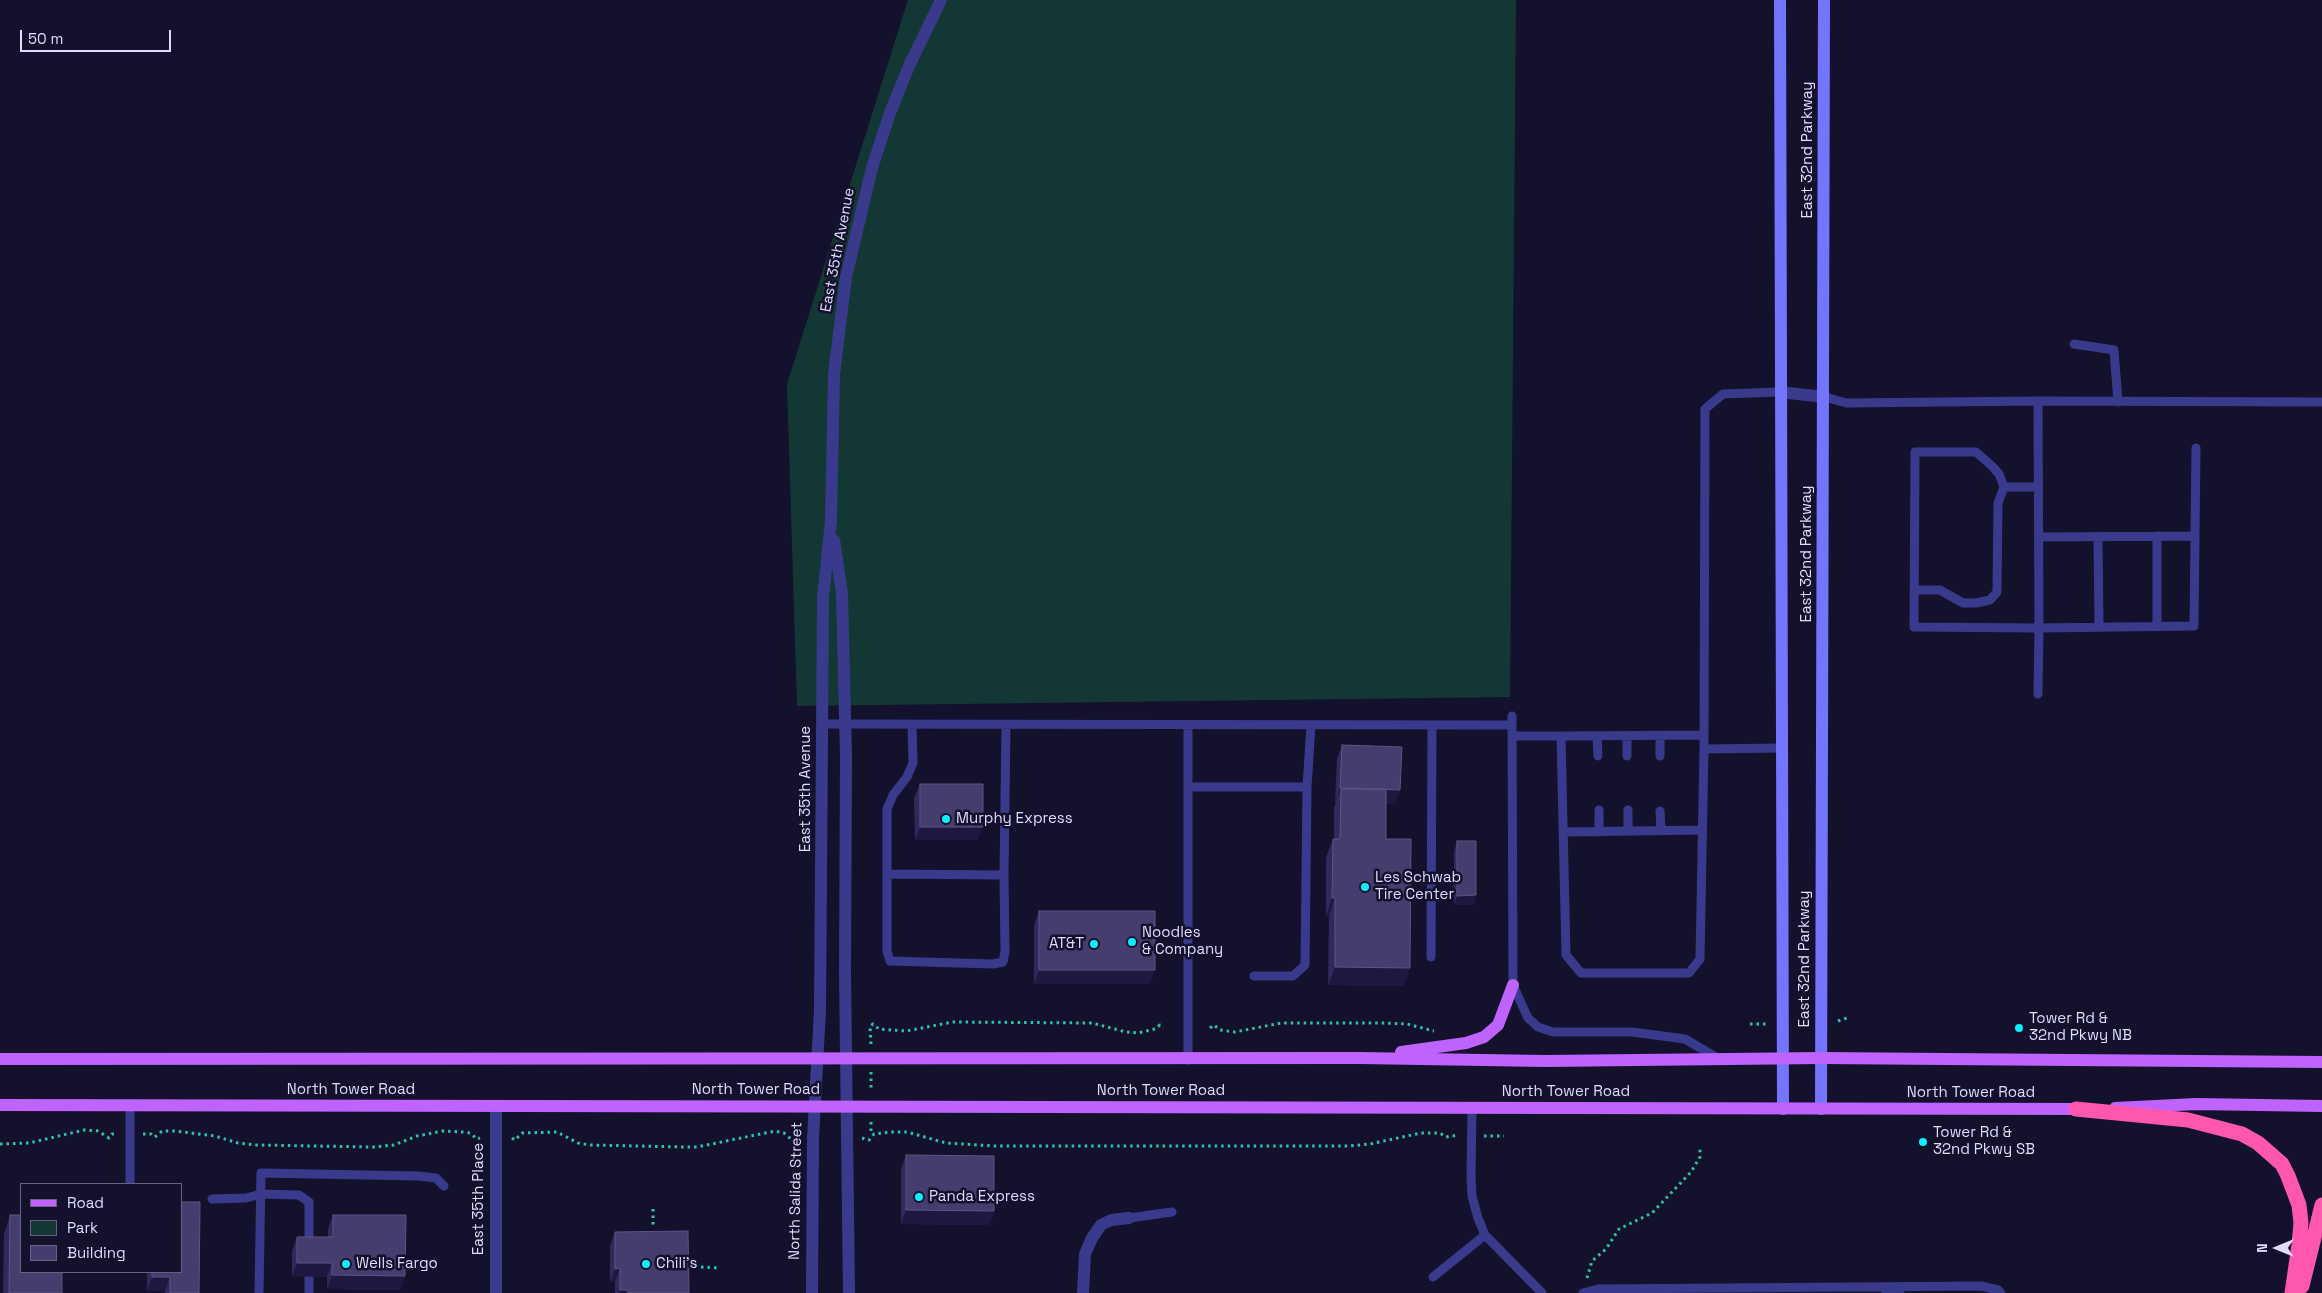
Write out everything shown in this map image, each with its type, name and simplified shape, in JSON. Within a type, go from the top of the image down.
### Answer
[{"type":"highway","points":[[2076,1109],[2188,1120],[2242,1134],[2258,1143],[2282,1164],[2299,1204],[2301,1223],[2300,1245],[2292,1293]]},
{"type":"highway","points":[[2301,1293],[2322,1205]]},
{"type":"main road","name":"East 32nd Parkway","points":[[1780,0],[1779,392],[1782,748],[1781,1059],[1783,1109]]},
{"type":"main road","name":"East 32nd Parkway","points":[[1821,1109],[1825,397],[1824,0]]},
{"type":"main road","points":[[1359,1058],[1466,1043],[1484,1037],[1498,1025],[1513,985]]},
{"type":"main road","name":"North Tower Road","points":[[0,1059],[871,1058],[1188,1060],[1359,1058],[1545,1061],[1821,1058],[2322,1062]]},
{"type":"main road","name":"North Tower Road","points":[[0,1106],[1783,1109],[2076,1109],[2196,1104],[2322,1106]]},
{"type":"street","name":"East 35th Avenue","points":[[816,1059],[820,1010],[823,598],[831,520],[834,374],[846,278],[872,168],[890,113],[941,0]]},
{"type":"street","points":[[1779,392],[1825,397]]},
{"type":"street","name":"East 35th Avenue","points":[[831,520],[842,593],[848,1108]]},
{"type":"street","name":"North Salida Street","points":[[812,1293],[816,1059]]},
{"type":"street","name":"East 35th Place","points":[[496,1106],[496,1293]]},
{"type":"street","points":[[848,1108],[849,1293]]},
{"type":"street","points":[[1084,1293],[1085,1254],[1092,1238],[1101,1225],[1111,1220],[1129,1218]]},
{"type":"lane","points":[[2074,344],[2114,350],[2118,402]]},
{"type":"lane","points":[[1561,736],[1566,955],[1581,973],[1689,973],[1700,959],[1704,749],[1704,409],[1723,394],[1779,392]]},
{"type":"lane","points":[[1825,397],[1846,403],[2038,401],[2322,402]]},
{"type":"lane","points":[[2038,401],[2038,694]]},
{"type":"lane","points":[[1915,590],[1940,590],[1963,603],[1990,600],[1997,592],[1998,503],[2004,487],[1999,474],[1993,466],[1976,452],[1915,452],[1914,627],[2194,626],[2196,448]]},
{"type":"lane","points":[[2004,487],[2038,487]]},
{"type":"lane","points":[[2158,536],[2158,626]]},
{"type":"lane","points":[[2039,537],[2195,536]]},
{"type":"lane","points":[[2098,537],[2098,627]]},
{"type":"lane","points":[[823,724],[1432,725],[1512,720],[1513,985],[1528,1018],[1538,1027],[1554,1032],[1632,1032],[1685,1039],[1722,1060]]},
{"type":"lane","points":[[912,725],[913,763],[907,777],[893,795],[887,809],[887,951],[890,961],[983,964],[1003,962],[1005,952],[1006,725]]},
{"type":"lane","points":[[1254,976],[1293,976],[1306,965],[1308,787],[1311,725]]},
{"type":"lane","points":[[1431,957],[1432,725]]},
{"type":"lane","points":[[1188,726],[1188,1060]]},
{"type":"lane","points":[[1513,736],[1704,735]]},
{"type":"lane","points":[[1597,736],[1598,756]]},
{"type":"lane","points":[[1628,736],[1628,756]]},
{"type":"lane","points":[[1660,736],[1660,756]]},
{"type":"lane","points":[[1704,749],[1782,748]]},
{"type":"lane","points":[[1188,788],[1308,787]]},
{"type":"lane","points":[[1598,810],[1599,832]]},
{"type":"lane","points":[[1628,810],[1628,831]]},
{"type":"lane","points":[[1660,811],[1661,831]]},
{"type":"lane","points":[[1564,832],[1702,830]]},
{"type":"lane","points":[[886,874],[1004,875]]},
{"type":"lane","points":[[130,1106],[130,1183]]},
{"type":"lane","points":[[1472,1108],[1472,1196],[1485,1235],[1542,1293]]},
{"type":"lane","points":[[259,1293],[261,1173],[418,1176],[436,1178],[444,1186]]},
{"type":"lane","points":[[212,1199],[246,1198],[261,1194],[299,1195],[309,1202],[309,1251]]},
{"type":"lane","points":[[1129,1218],[1172,1212]]},
{"type":"lane","points":[[1433,1277],[1485,1235]]},
{"type":"lane","points":[[309,1277],[309,1293]]},
{"type":"lane","points":[[1870,1286],[1886,1293]]},
{"type":"lane","points":[[1870,1286],[1900,1293]]},
{"type":"lane","points":[[1583,1293],[1598,1289],[1870,1286],[1981,1286],[1998,1290],[2001,1293]]},
{"type":"lane","points":[[1946,1286],[1962,1293]]},
{"type":"path","points":[[1842,1021],[1847,1018]]},
{"type":"path","points":[[874,1134],[871,1130],[870,1026],[873,1024],[879,1029],[906,1031],[954,1022],[1092,1023],[1126,1032],[1138,1033],[1155,1029],[1160,1025],[1164,1028]]},
{"type":"path","points":[[1210,1028],[1214,1025],[1220,1030],[1235,1032],[1281,1023],[1384,1023],[1407,1024],[1437,1031]]},
{"type":"path","points":[[0,1144],[29,1143],[84,1130],[98,1131],[109,1138],[112,1134]]},
{"type":"path","points":[[151,1134],[155,1137],[162,1131],[175,1131],[215,1136],[238,1143],[373,1147],[394,1144],[417,1136],[443,1131],[470,1133],[477,1139],[479,1138]]},
{"type":"path","points":[[512,1138],[515,1140],[522,1133],[548,1131],[557,1132],[578,1143],[590,1145],[683,1147],[705,1145],[775,1131],[784,1133],[792,1140],[795,1138]]},
{"type":"path","points":[[865,1138],[869,1140],[874,1134],[907,1132],[946,1143],[994,1146],[1348,1146],[1370,1144],[1420,1133],[1440,1133],[1446,1137],[1448,1135]]},
{"type":"path","points":[[1586,1279],[1592,1261],[1606,1249],[1619,1229],[1652,1213],[1691,1172],[1700,1157],[1700,1150]]},
{"type":"path","points":[[653,1209],[653,1228]]},
{"type":"path","points":[[701,1267],[720,1268]]},
{"type":"green space","points":[[908,0],[1516,0],[1510,697],[797,706],[787,384]]},
{"type":"building","points":[[1342,745],[1402,747],[1400,790],[1340,788]]},
{"type":"building","name":"Murphy Express","points":[[920,784],[983,784],[983,827],[920,827]]},
{"type":"building","name":"Les Schwab Tire Center","points":[[1341,789],[1386,789],[1386,839],[1411,839],[1410,968],[1335,967],[1335,898],[1332,898],[1333,839],[1340,839]]},
{"type":"building","points":[[1457,841],[1476,841],[1476,895],[1457,896]]},
{"type":"building","points":[[1039,911],[1155,911],[1155,970],[1039,970]]},
{"type":"building","points":[[906,1155],[994,1156],[994,1211],[906,1210]]},
{"type":"building","points":[[182,1202],[200,1202],[199,1293],[170,1293],[170,1277],[152,1277],[152,1273],[182,1273]]},
{"type":"building","points":[[10,1215],[20,1215],[20,1273],[62,1273],[62,1293],[9,1293]]},
{"type":"building","name":"Wells Fargo","points":[[333,1215],[406,1215],[405,1276],[332,1275],[332,1263],[297,1263],[297,1237],[333,1237]]},
{"type":"building","name":"Chili's","points":[[688,1231],[689,1293],[628,1293],[628,1290],[620,1290],[620,1268],[615,1269],[615,1232]]},
{"type":"place","name":"Murphy Express","points":[[946,819]]},
{"type":"place","name":"Les Schwab Tire Center","points":[[1365,887]]},
{"type":"place","name":"Noodles & Company","points":[[1132,942]]},
{"type":"place","name":"AT&T","points":[[1094,944]]},
{"type":"place","name":"Tower Rd & 32nd Pkwy NB","points":[[2019,1028]]},
{"type":"place","name":"Tower Rd & 32nd Pkwy SB","points":[[1923,1142]]},
{"type":"place","name":"Panda Express","points":[[919,1197]]},
{"type":"place","name":"Wells Fargo","points":[[346,1264]]},
{"type":"place","name":"Chili's","points":[[646,1264]]}]
